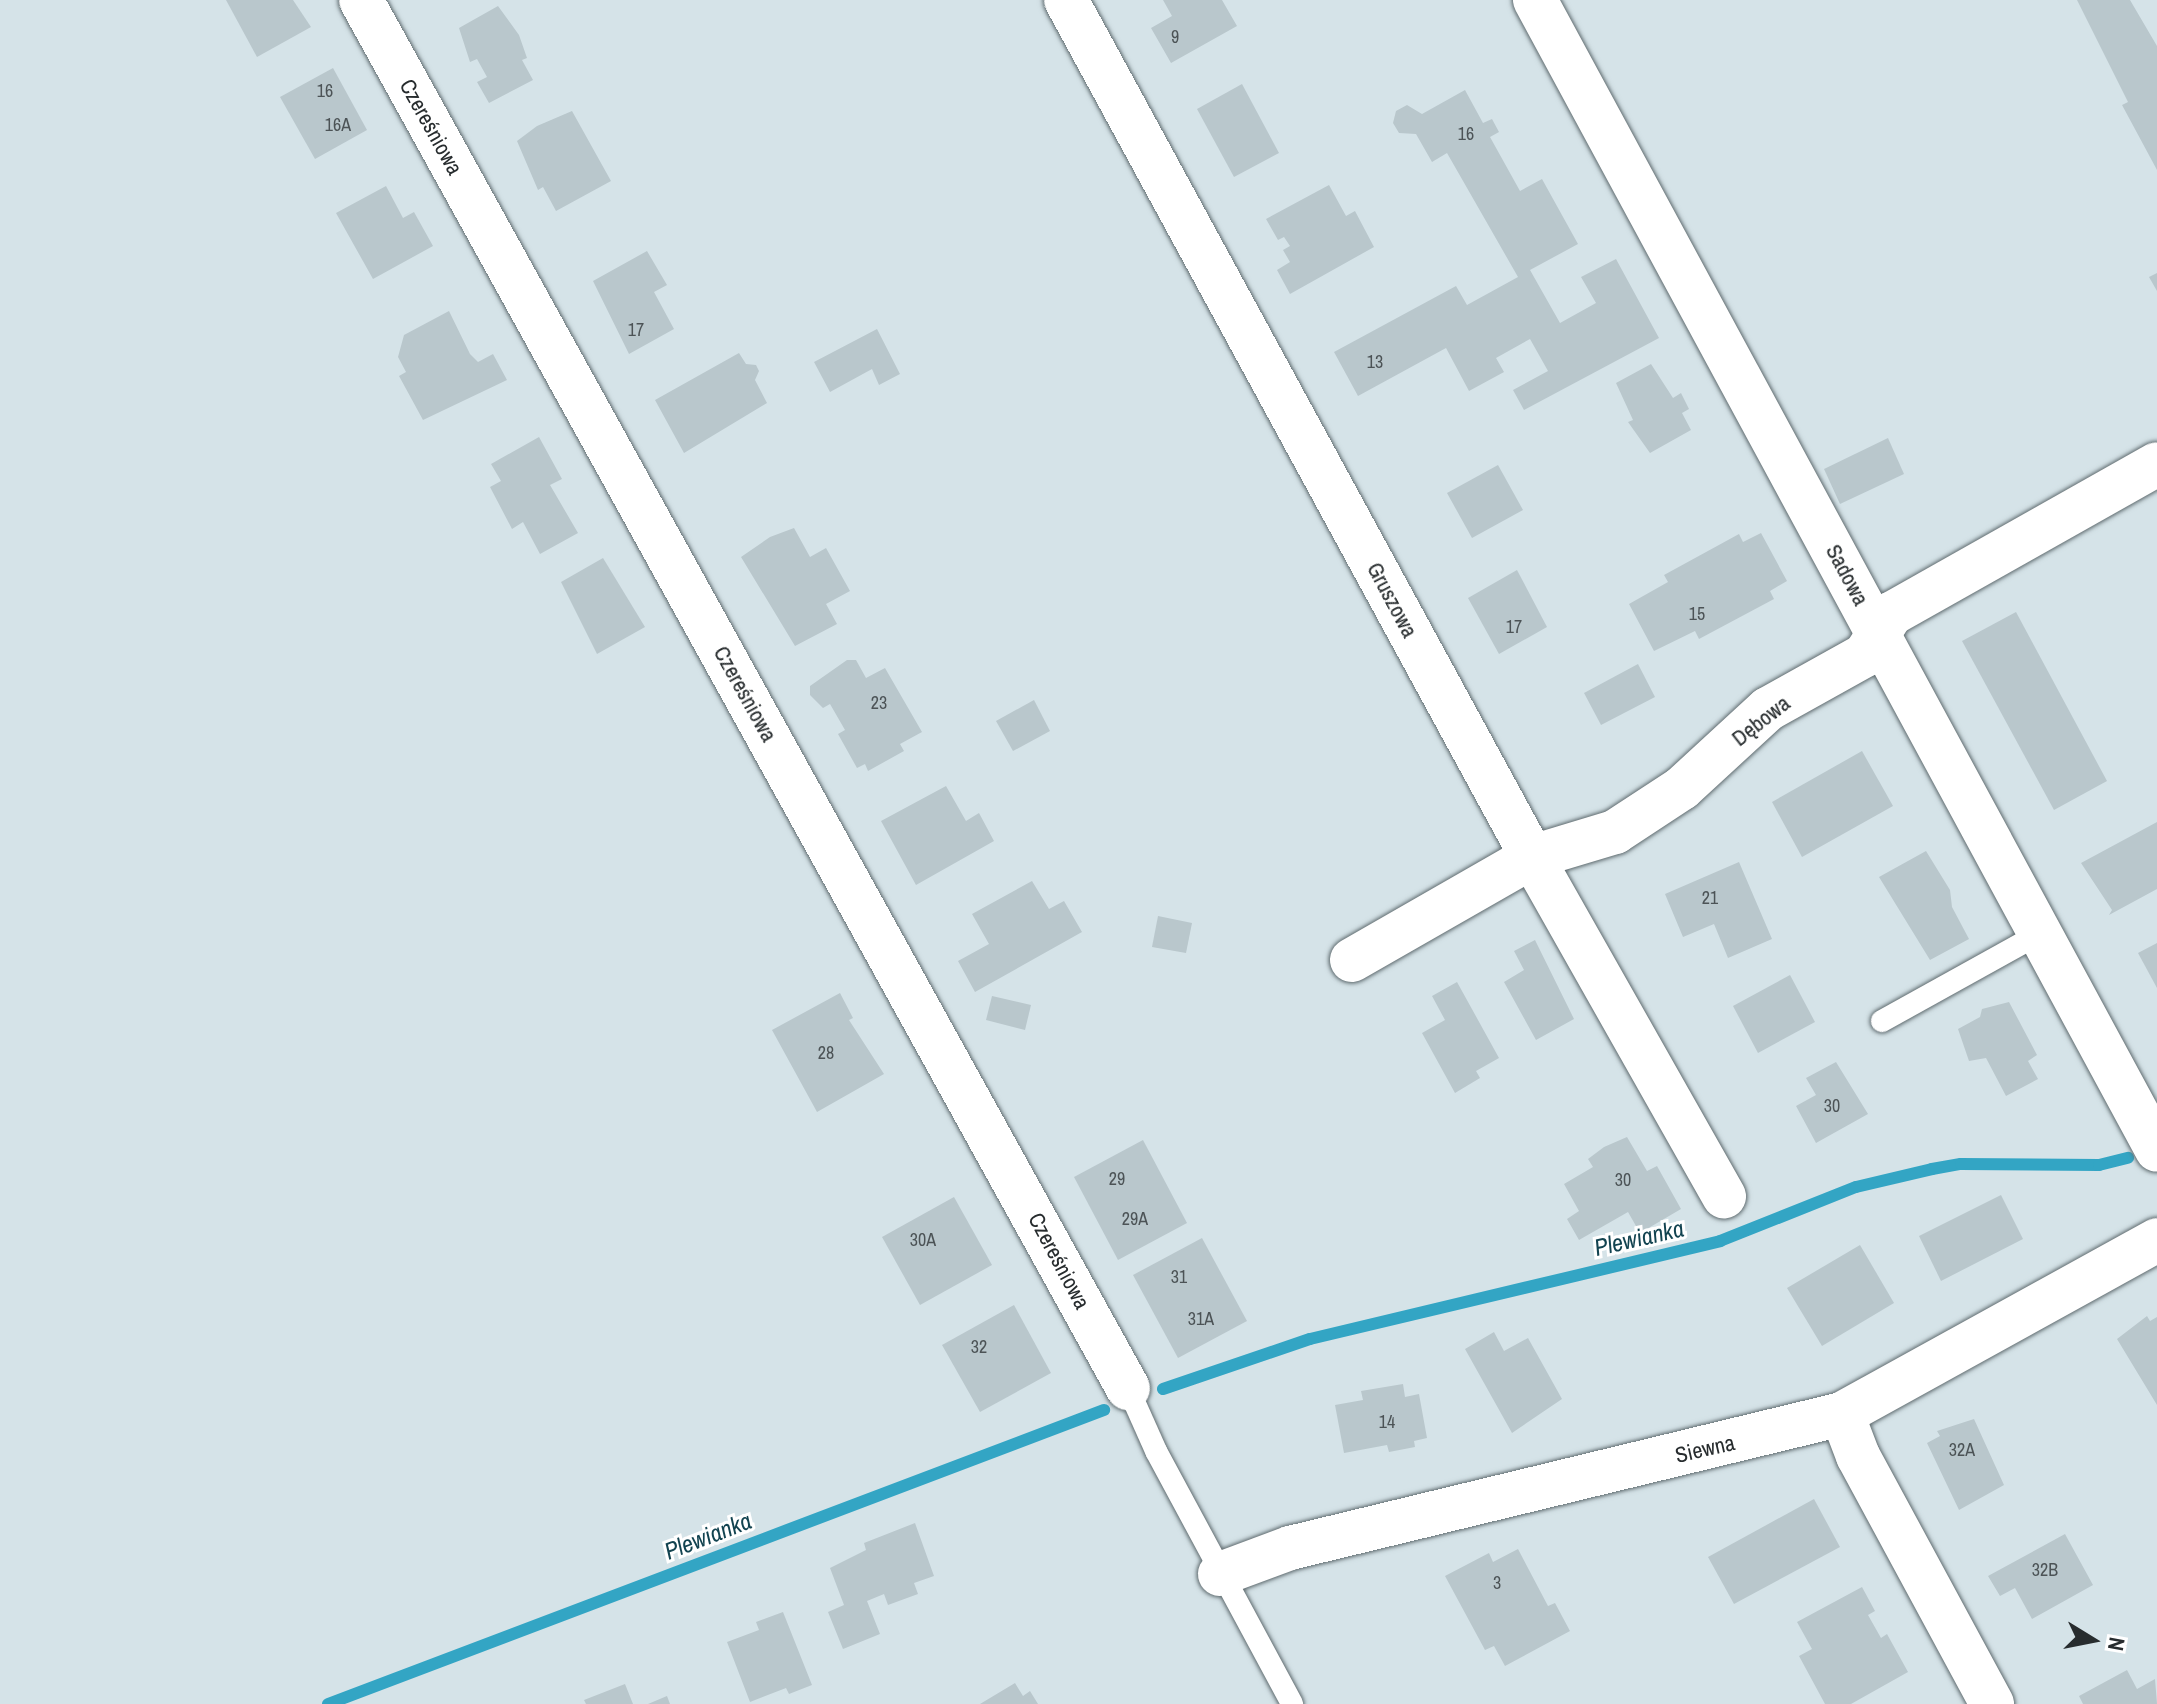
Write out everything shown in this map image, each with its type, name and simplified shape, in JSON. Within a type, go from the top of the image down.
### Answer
[{"type":"street","name":"Czereśniowa","points":[[361,0],[1128,1388]]},
{"type":"street","name":"Gruszowa","points":[[1066,0],[1532,857],[1724,1196]]},
{"type":"street","name":"Sadowa","points":[[1535,0],[2157,1150]]},
{"type":"street","name":"Dębowa","points":[[1352,960],[1532,857],[1629,823],[1682,788],[1768,709],[1865,655],[1891,614],[2157,464]]},
{"type":"street","name":"Siewna","points":[[1220,1574],[1290,1548],[1842,1414],[2157,1240]]},
{"type":"street","points":[[1842,1414],[1858,1456],[1992,1704]]},
{"type":"lane","points":[[1882,1021],[2039,934]]},
{"type":"lane","points":[[1128,1388],[1220,1574],[1292,1704]]},
{"type":"building","points":[[226,0],[293,0],[311,27],[257,57]]},
{"type":"building","points":[[1163,0],[1222,0],[1237,26],[1171,63],[1151,28],[1172,16]]},
{"type":"building","points":[[2077,0],[2130,0],[2157,46],[2157,170],[2122,105],[2128,102]]},
{"type":"building","points":[[498,6],[519,35],[527,58],[522,60],[533,80],[489,103],[477,82],[487,77],[477,59],[470,62],[459,28]]},
{"type":"building","points":[[333,68],[367,130],[315,159],[280,97]]},
{"type":"building","points":[[1242,84],[1279,153],[1234,177],[1197,109]]},
{"type":"building","points":[[1465,90],[1483,123],[1492,119],[1499,132],[1490,137],[1520,191],[1542,179],[1578,244],[1530,270],[1560,323],[1596,303],[1581,277],[1616,259],[1659,338],[1524,410],[1513,390],[1548,371],[1530,339],[1496,358],[1504,372],[1469,391],[1446,348],[1358,396],[1334,352],[1456,286],[1467,305],[1518,277],[1447,153],[1432,162],[1416,134],[1399,133],[1393,123],[1396,111],[1407,105],[1422,114]]},
{"type":"building","points":[[572,111],[611,181],[556,211],[543,187],[538,190],[517,141],[537,126]]},
{"type":"building","points":[[1329,185],[1346,216],[1355,211],[1374,247],[1290,294],[1277,270],[1290,262],[1283,250],[1290,246],[1284,237],[1278,240],[1266,219]]},
{"type":"building","points":[[386,186],[403,218],[414,212],[433,246],[373,279],[336,213]]},
{"type":"building","points":[[647,251],[667,285],[654,292],[674,329],[629,354],[593,281]]},
{"type":"building","points":[[2157,273],[2157,291],[2149,277]]},
{"type":"building","points":[[449,311],[470,354],[478,362],[493,354],[507,380],[423,420],[399,376],[406,372],[398,357],[404,335]]},
{"type":"building","points":[[877,329],[900,374],[879,385],[872,369],[830,392],[814,362]]},
{"type":"building","points":[[739,353],[746,364],[756,365],[759,371],[755,380],[767,403],[684,453],[655,400]]},
{"type":"building","points":[[1651,364],[1673,398],[1681,393],[1689,409],[1682,413],[1691,430],[1650,453],[1628,422],[1633,420],[1616,383]]},
{"type":"building","points":[[539,437],[562,479],[550,485],[578,533],[540,554],[523,522],[512,529],[490,487],[501,481],[491,464]]},
{"type":"building","points":[[1888,438],[1904,474],[1840,504],[1824,469]]},
{"type":"building","points":[[1498,465],[1523,510],[1472,538],[1447,493]]},
{"type":"building","points":[[794,528],[810,557],[826,548],[850,591],[826,604],[837,624],[795,646],[741,557],[770,537]]},
{"type":"building","points":[[1761,533],[1787,581],[1770,591],[1774,599],[1699,639],[1695,631],[1654,651],[1629,604],[1668,582],[1664,575],[1739,534],[1743,542]]},
{"type":"building","points":[[603,558],[645,627],[597,654],[561,582]]},
{"type":"building","points":[[1517,570],[1547,627],[1499,654],[1468,598]]},
{"type":"building","points":[[2016,612],[2107,781],[2054,810],[1962,641]]},
{"type":"building","points":[[847,660],[856,660],[866,678],[885,668],[922,732],[900,744],[904,751],[868,771],[865,764],[857,768],[838,734],[845,730],[830,704],[823,708],[810,695],[810,686]]},
{"type":"building","points":[[1638,664],[1655,697],[1601,725],[1584,693]]},
{"type":"building","points":[[1034,700],[1050,731],[1013,751],[996,721]]},
{"type":"building","points":[[1862,751],[1893,806],[1802,857],[1772,802]]},
{"type":"building","points":[[946,786],[966,821],[979,813],[994,841],[916,885],[881,821]]},
{"type":"building","points":[[2157,822],[2157,889],[2109,915],[2112,910],[2081,863]]},
{"type":"building","points":[[1926,851],[1950,890],[1952,907],[1969,939],[1930,960],[1879,877]]},
{"type":"building","points":[[1739,862],[1772,939],[1728,958],[1714,924],[1683,937],[1665,894]]},
{"type":"building","points":[[1032,881],[1049,909],[1064,901],[1082,932],[975,992],[958,961],[989,944],[972,914]]},
{"type":"building","points":[[1158,916],[1192,923],[1186,953],[1152,947]]},
{"type":"building","points":[[1535,940],[1574,1019],[1536,1040],[1504,982],[1524,970],[1514,951]]},
{"type":"building","points":[[2157,943],[2157,988],[2138,953]]},
{"type":"building","points":[[1790,975],[1815,1022],[1758,1053],[1733,1006]]},
{"type":"building","points":[[1457,982],[1499,1058],[1476,1071],[1480,1078],[1455,1093],[1422,1033],[1445,1020],[1432,996]]},
{"type":"building","points":[[840,993],[853,1018],[849,1020],[884,1074],[817,1112],[772,1030]]},
{"type":"building","points":[[992,996],[1031,1005],[1025,1030],[986,1020]]},
{"type":"building","points":[[2009,1002],[2037,1055],[2028,1061],[2038,1079],[2006,1096],[1986,1058],[1969,1061],[1958,1029],[1980,1017],[1982,1009]]},
{"type":"building","points":[[1836,1062],[1868,1114],[1816,1143],[1796,1106],[1816,1095],[1806,1078]]},
{"type":"building","points":[[1627,1137],[1647,1171],[1657,1166],[1681,1209],[1640,1233],[1628,1212],[1579,1240],[1567,1219],[1579,1211],[1564,1184],[1593,1167],[1588,1159],[1604,1147]]},
{"type":"building","points":[[1143,1140],[1187,1223],[1118,1260],[1074,1177]]},
{"type":"building","points":[[2001,1195],[2023,1239],[1941,1281],[1919,1236]]},
{"type":"building","points":[[954,1197],[992,1265],[920,1305],[882,1237]]},
{"type":"building","points":[[1202,1238],[1247,1321],[1178,1358],[1133,1275]]},
{"type":"building","points":[[1860,1245],[1894,1303],[1822,1346],[1787,1288]]},
{"type":"building","points":[[1014,1305],[1051,1373],[980,1412],[942,1345]]},
{"type":"building","points":[[2147,1316],[2150,1321],[2157,1317],[2157,1405],[2117,1339]]},
{"type":"building","points":[[1494,1332],[1504,1351],[1528,1338],[1562,1399],[1512,1433],[1465,1349]]},
{"type":"building","points":[[1403,1384],[1405,1397],[1419,1394],[1427,1438],[1414,1441],[1415,1447],[1389,1452],[1387,1445],[1344,1453],[1335,1405],[1363,1400],[1361,1391]]},
{"type":"building","points":[[1974,1419],[2004,1485],[1959,1510],[1927,1443],[1940,1436],[1937,1431]]},
{"type":"building","points":[[1814,1499],[1840,1547],[1734,1604],[1708,1557]]},
{"type":"building","points":[[915,1523],[934,1576],[914,1583],[918,1594],[888,1605],[884,1594],[867,1601],[880,1634],[843,1649],[828,1612],[844,1605],[830,1568],[866,1550],[864,1543]]},
{"type":"building","points":[[2065,1534],[2093,1585],[2032,1619],[2015,1588],[2000,1596],[1988,1576]]},
{"type":"building","points":[[1518,1549],[1548,1606],[1555,1603],[1570,1631],[1505,1666],[1494,1646],[1485,1650],[1445,1576],[1489,1553],[1493,1562]]},
{"type":"building","points":[[1862,1587],[1875,1611],[1868,1615],[1881,1638],[1887,1634],[1908,1672],[1851,1704],[1825,1704],[1799,1656],[1812,1649],[1797,1622]]},
{"type":"building","points":[[783,1612],[812,1685],[789,1694],[786,1688],[750,1702],[727,1642],[759,1630],[756,1622]]},
{"type":"building","points":[[2127,1670],[2137,1689],[2155,1679],[2157,1704],[2083,1704],[2079,1696]]},
{"type":"building","points":[[1015,1683],[1023,1696],[1030,1691],[1038,1704],[980,1704]]},
{"type":"building","points":[[625,1684],[633,1704],[586,1704],[584,1700]]},
{"type":"building","points":[[667,1696],[670,1704],[648,1704]]},
{"type":"waterway","name":"Plewianka","points":[[1163,1389],[1310,1339],[1720,1241],[1856,1187],[1961,1164],[2099,1165],[2128,1158]]},
{"type":"waterway","name":"Plewianka","points":[[328,1704],[1104,1410]]}]
